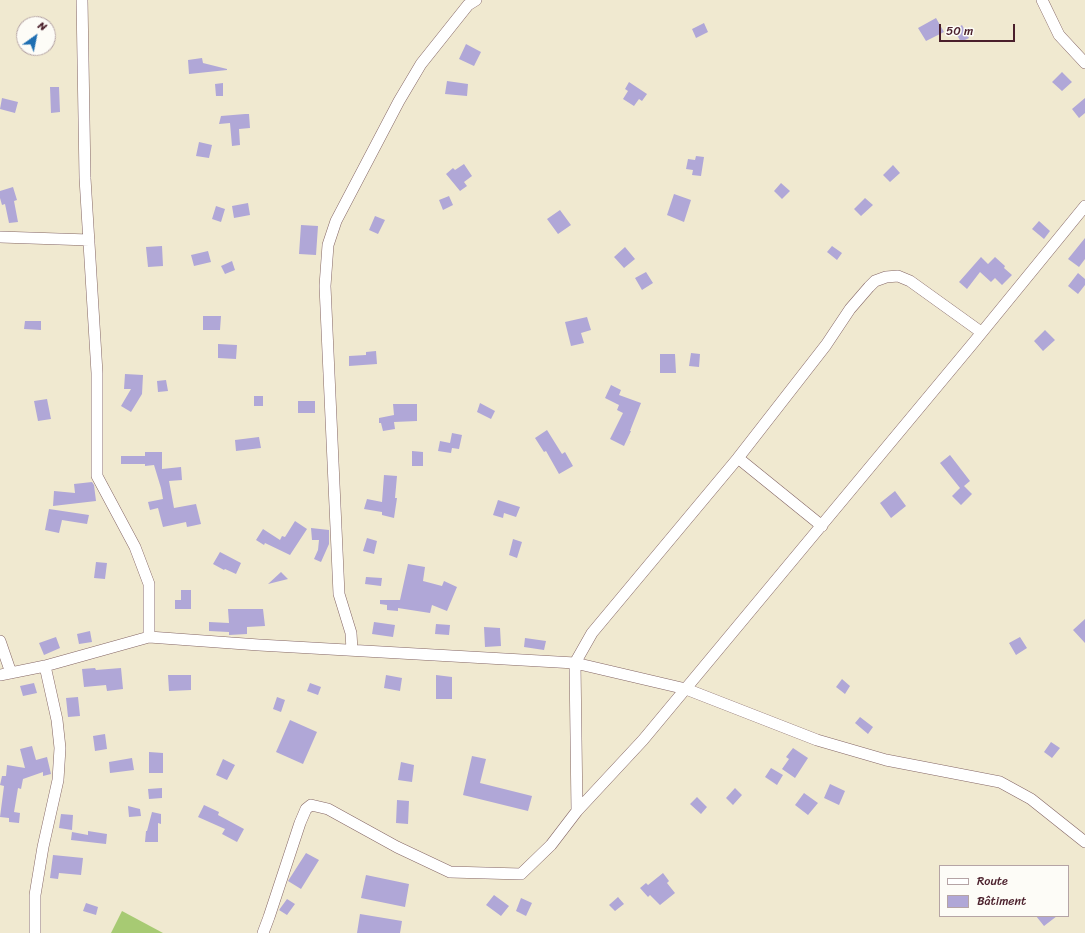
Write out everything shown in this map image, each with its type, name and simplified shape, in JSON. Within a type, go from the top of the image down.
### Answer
[{"type":"street","points":[[82,0],[85,178],[97,373],[97,476],[135,547],[149,584],[149,637]]},
{"type":"street","points":[[352,650],[351,633],[339,594],[325,286],[328,245],[336,221],[421,64],[468,5],[476,0]]},
{"type":"street","points":[[1042,0],[1059,35],[1085,63]]},
{"type":"street","points":[[262,933],[269,917],[300,823],[306,809],[311,805],[328,809],[396,847],[450,872],[521,874],[551,845],[577,811],[643,740],[822,526],[1085,206]]},
{"type":"street","points":[[0,237],[89,240]]},
{"type":"street","points":[[577,811],[575,663],[592,633],[738,458],[826,345],[850,309],[875,281],[886,277],[898,276],[910,281],[982,332]]},
{"type":"street","points":[[738,458],[822,526]]},
{"type":"street","points":[[0,641],[5,674],[45,666],[149,637],[259,646],[575,663],[686,688],[817,740],[886,760],[1000,782],[1031,799],[1085,842]]},
{"type":"street","points":[[35,933],[35,895],[43,847],[58,780],[60,748],[57,720],[45,666]]},
{"type":"green space","points":[[122,911],[163,933],[111,933]]},
{"type":"building","points":[[936,18],[944,32],[926,41],[918,28]]},
{"type":"building","points":[[704,23],[708,32],[696,38],[692,29]]},
{"type":"building","points":[[962,25],[969,38],[961,42],[954,30]]},
{"type":"building","points":[[466,44],[481,52],[474,66],[459,59]]},
{"type":"building","points":[[202,58],[203,63],[227,70],[189,74],[188,60]]},
{"type":"building","points":[[1062,72],[1072,82],[1062,91],[1052,82]]},
{"type":"building","points":[[447,81],[468,84],[467,96],[445,94]]},
{"type":"building","points":[[629,82],[647,94],[642,101],[639,99],[634,106],[623,99],[628,91],[625,89]]},
{"type":"building","points":[[223,83],[223,96],[216,96],[215,84]]},
{"type":"building","points":[[50,87],[59,87],[60,112],[51,113]]},
{"type":"building","points":[[2,98],[18,102],[15,113],[0,109]]},
{"type":"building","points":[[1085,98],[1085,113],[1079,118],[1072,109]]},
{"type":"building","points":[[249,114],[250,128],[239,129],[240,145],[232,146],[230,123],[219,124],[221,116]]},
{"type":"building","points":[[199,142],[212,145],[209,158],[196,156]]},
{"type":"building","points":[[696,156],[704,157],[701,176],[692,175],[693,170],[686,169],[688,159],[695,160]]},
{"type":"building","points":[[464,164],[472,176],[464,182],[467,186],[460,191],[446,174],[453,168],[455,170]]},
{"type":"building","points":[[893,165],[900,173],[890,182],[883,175]]},
{"type":"building","points":[[781,183],[790,191],[782,199],[774,191]]},
{"type":"building","points":[[13,187],[17,200],[14,201],[18,222],[9,223],[5,204],[2,205],[0,198],[0,191]]},
{"type":"building","points":[[674,194],[691,200],[684,222],[667,215]]},
{"type":"building","points":[[449,196],[453,205],[443,210],[439,200]]},
{"type":"building","points":[[865,198],[873,205],[861,216],[854,209]]},
{"type":"building","points":[[248,203],[250,215],[234,218],[232,206]]},
{"type":"building","points":[[216,206],[225,209],[221,222],[212,219]]},
{"type":"building","points":[[560,210],[571,225],[558,234],[547,219]]},
{"type":"building","points":[[375,216],[385,220],[378,234],[369,230]]},
{"type":"building","points":[[1039,221],[1050,231],[1044,239],[1032,229]]},
{"type":"building","points":[[301,225],[318,226],[316,255],[299,254]]},
{"type":"building","points":[[1085,238],[1085,259],[1079,267],[1068,259]]},
{"type":"building","points":[[162,246],[163,266],[148,267],[146,247]]},
{"type":"building","points":[[832,246],[842,253],[837,260],[827,252]]},
{"type":"building","points":[[625,247],[635,259],[624,268],[614,257]]},
{"type":"building","points":[[208,251],[211,262],[194,266],[191,255]]},
{"type":"building","points":[[981,257],[988,264],[995,257],[1012,275],[1002,285],[995,278],[991,282],[980,272],[967,289],[959,282]]},
{"type":"building","points":[[232,261],[235,270],[225,274],[221,266]]},
{"type":"building","points":[[646,272],[653,283],[642,290],[635,278]]},
{"type":"building","points":[[1078,273],[1085,279],[1085,285],[1078,294],[1068,286]]},
{"type":"building","points":[[203,316],[221,316],[220,330],[203,330]]},
{"type":"building","points":[[587,317],[591,330],[581,333],[584,343],[571,346],[565,322]]},
{"type":"building","points":[[25,321],[41,321],[41,330],[24,329]]},
{"type":"building","points":[[1045,330],[1055,340],[1043,351],[1034,341]]},
{"type":"building","points":[[218,344],[237,345],[236,359],[218,358]]},
{"type":"building","points":[[376,351],[377,364],[349,366],[349,356],[366,355],[366,352]]},
{"type":"building","points":[[691,353],[700,354],[699,367],[689,366]]},
{"type":"building","points":[[660,354],[675,354],[676,373],[660,373]]},
{"type":"building","points":[[125,374],[143,375],[142,394],[131,412],[121,406],[131,389],[124,389]]},
{"type":"building","points":[[166,380],[168,391],[158,392],[157,381]]},
{"type":"building","points":[[611,385],[621,390],[619,395],[641,403],[624,446],[610,439],[623,413],[617,410],[619,405],[605,398]]},
{"type":"building","points":[[254,396],[263,396],[263,406],[254,406]]},
{"type":"building","points":[[47,399],[51,419],[38,421],[34,401]]},
{"type":"building","points":[[298,401],[315,401],[315,413],[298,413]]},
{"type":"building","points":[[480,403],[495,411],[491,419],[477,412]]},
{"type":"building","points":[[393,404],[417,404],[417,421],[394,422],[395,429],[383,431],[381,423],[379,423],[379,418],[394,415]]},
{"type":"building","points":[[547,430],[562,454],[565,452],[573,466],[559,474],[546,451],[544,452],[535,438]]},
{"type":"building","points":[[452,433],[462,435],[459,449],[452,448],[451,453],[438,451],[440,441],[450,443]]},
{"type":"building","points":[[259,437],[261,448],[236,451],[235,440]]},
{"type":"building","points":[[412,451],[423,452],[423,466],[412,466]]},
{"type":"building","points":[[145,452],[162,452],[162,469],[181,467],[182,480],[169,481],[174,508],[196,504],[201,524],[187,527],[186,522],[163,527],[158,508],[150,510],[148,502],[163,499],[154,465],[145,466],[145,464],[121,464],[121,456],[145,456]]},
{"type":"building","points":[[950,455],[970,481],[964,486],[972,494],[961,505],[952,496],[960,488],[940,463]]},
{"type":"building","points":[[384,475],[397,476],[395,498],[397,498],[394,518],[382,515],[382,512],[364,509],[367,499],[382,502]]},
{"type":"building","points":[[92,482],[94,485],[96,501],[53,506],[54,491],[75,493],[74,484]]},
{"type":"building","points":[[895,491],[906,506],[891,518],[880,503]]},
{"type":"building","points":[[498,500],[520,507],[516,517],[504,513],[503,518],[493,515]]},
{"type":"building","points":[[49,509],[89,515],[87,524],[62,520],[59,533],[45,530]]},
{"type":"building","points":[[295,521],[307,529],[290,555],[265,543],[264,545],[256,540],[263,529],[280,540],[282,536],[285,537]]},
{"type":"building","points":[[311,528],[329,530],[329,544],[321,562],[314,559],[318,550],[319,540],[312,540]]},
{"type":"building","points":[[367,538],[377,541],[374,554],[363,551]]},
{"type":"building","points":[[513,539],[522,542],[517,558],[509,555]]},
{"type":"building","points":[[220,552],[241,563],[236,574],[213,564]]},
{"type":"building","points":[[96,562],[107,563],[105,579],[94,578]]},
{"type":"building","points":[[408,564],[425,567],[423,581],[442,586],[444,581],[457,587],[447,611],[432,605],[430,613],[398,608],[398,611],[387,610],[387,605],[380,604],[380,600],[400,600]]},
{"type":"building","points":[[281,572],[288,579],[268,584]]},
{"type":"building","points":[[366,577],[382,578],[381,586],[365,584]]},
{"type":"building","points":[[181,590],[191,590],[191,609],[175,609],[175,600],[181,600]]},
{"type":"building","points":[[228,609],[263,609],[265,626],[247,627],[247,634],[229,635],[229,632],[209,631],[209,622],[229,623]]},
{"type":"building","points":[[1085,619],[1085,643],[1073,630]]},
{"type":"building","points":[[374,622],[395,625],[393,637],[372,634]]},
{"type":"building","points":[[436,624],[450,625],[449,635],[435,634]]},
{"type":"building","points":[[484,627],[500,628],[501,646],[485,647]]},
{"type":"building","points":[[90,631],[92,642],[79,644],[77,634]]},
{"type":"building","points":[[56,637],[60,648],[44,655],[39,643]]},
{"type":"building","points":[[1020,637],[1027,648],[1016,655],[1009,643]]},
{"type":"building","points":[[525,638],[546,641],[544,650],[524,647]]},
{"type":"building","points":[[95,668],[96,670],[121,668],[123,689],[107,691],[106,685],[84,687],[82,669]]},
{"type":"building","points":[[168,675],[191,675],[191,690],[169,691]]},
{"type":"building","points":[[386,675],[402,678],[400,691],[384,688]]},
{"type":"building","points":[[436,675],[452,677],[452,699],[436,699]]},
{"type":"building","points":[[842,679],[850,686],[845,694],[836,687]]},
{"type":"building","points":[[34,683],[37,693],[23,696],[20,686]]},
{"type":"building","points":[[310,683],[321,687],[318,695],[307,691]]},
{"type":"building","points":[[78,697],[80,716],[68,717],[66,698]]},
{"type":"building","points":[[277,697],[285,700],[281,712],[273,709]]},
{"type":"building","points":[[860,717],[873,727],[868,734],[855,723]]},
{"type":"building","points":[[290,720],[317,732],[303,764],[276,752]]},
{"type":"building","points":[[105,734],[107,749],[95,751],[93,736]]},
{"type":"building","points":[[1051,742],[1060,748],[1052,758],[1044,752]]},
{"type":"building","points":[[32,746],[36,760],[47,757],[51,774],[43,776],[43,772],[23,779],[21,789],[18,788],[14,812],[20,813],[19,823],[9,822],[9,818],[0,817],[4,786],[0,785],[2,776],[6,776],[7,765],[25,768],[20,749]]},
{"type":"building","points":[[793,748],[808,758],[795,778],[782,769],[789,759],[786,757]]},
{"type":"building","points":[[149,752],[163,753],[163,773],[149,773]]},
{"type":"building","points":[[472,756],[486,759],[480,783],[532,796],[528,811],[463,795]]},
{"type":"building","points":[[132,758],[134,770],[110,773],[109,762]]},
{"type":"building","points":[[223,759],[235,765],[227,780],[216,775]]},
{"type":"building","points":[[401,762],[414,765],[412,782],[398,780]]},
{"type":"building","points":[[771,768],[783,775],[777,785],[765,777]]},
{"type":"building","points":[[830,784],[845,791],[839,805],[824,798]]},
{"type":"building","points":[[162,788],[162,798],[149,799],[148,789]]},
{"type":"building","points":[[735,788],[742,795],[733,805],[726,798]]},
{"type":"building","points":[[804,793],[818,803],[808,815],[795,805]]},
{"type":"building","points":[[697,797],[707,807],[701,814],[690,804]]},
{"type":"building","points":[[397,800],[409,801],[408,824],[396,823]]},
{"type":"building","points":[[204,805],[219,812],[218,815],[244,829],[237,842],[222,834],[225,829],[198,817]]},
{"type":"building","points":[[128,806],[140,809],[141,816],[129,817]]},
{"type":"building","points":[[152,812],[161,814],[161,824],[158,823],[158,842],[145,842],[146,831]]},
{"type":"building","points":[[61,814],[73,815],[72,830],[59,828]]},
{"type":"building","points":[[88,831],[107,834],[106,844],[71,840],[72,832],[88,835]]},
{"type":"building","points":[[306,853],[319,860],[301,889],[288,881]]},
{"type":"building","points":[[53,855],[83,858],[81,875],[59,873],[58,879],[50,878]]},
{"type":"building","points":[[663,873],[669,881],[667,883],[675,893],[660,905],[650,895],[648,897],[640,888],[646,883],[648,885]]},
{"type":"building","points":[[366,875],[409,884],[405,907],[361,898]]},
{"type":"building","points":[[494,895],[509,906],[501,916],[486,905]]},
{"type":"building","points":[[618,897],[624,904],[615,911],[609,905]]},
{"type":"building","points":[[521,898],[532,903],[526,916],[516,911]]},
{"type":"building","points":[[287,899],[295,904],[287,915],[279,910]]},
{"type":"building","points":[[86,903],[98,907],[96,915],[83,911]]},
{"type":"building","points":[[360,914],[402,921],[400,933],[357,933]]},
{"type":"building","points":[[1037,917],[1056,917],[1044,926]]}]
